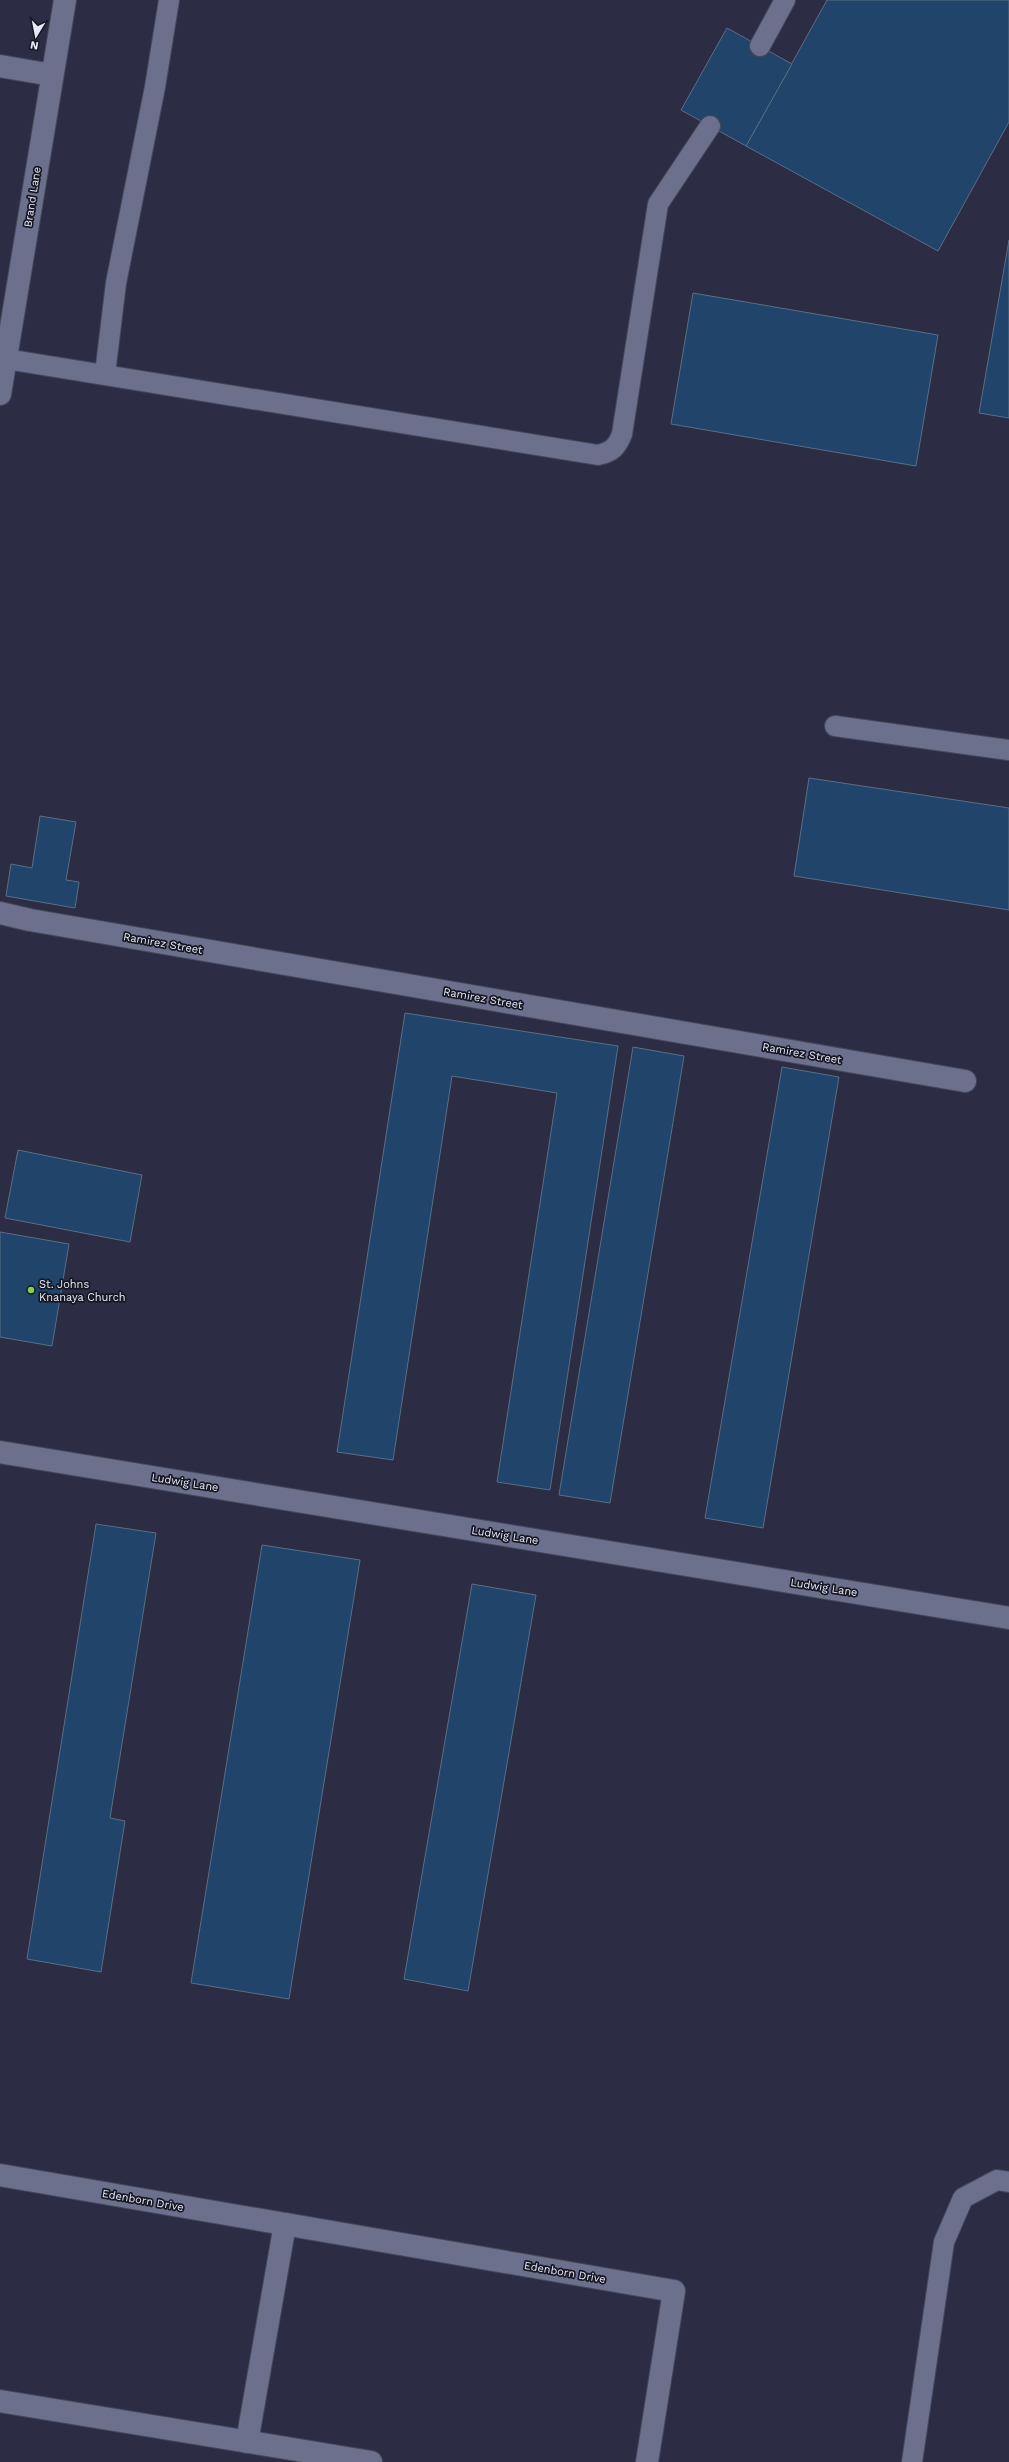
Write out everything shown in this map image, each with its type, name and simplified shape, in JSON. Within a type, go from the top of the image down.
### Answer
[{"type":"street","name":"Brand Lane","points":[[0,394],[65,0]]},
{"type":"street","points":[[0,66],[52,75]]},
{"type":"street","name":"Ramirez Street","points":[[0,913],[38,922],[965,1081]]},
{"type":"street","name":"Ludwig Lane","points":[[0,1452],[1009,1618]]},
{"type":"street","name":"Edenborn Drive","points":[[0,2175],[674,2291],[647,2462]]},
{"type":"street","points":[[247,2442],[285,2224]]},
{"type":"street","points":[[0,2401],[371,2462]]},
{"type":"lane","points":[[105,374],[116,283],[155,86],[169,0]]},
{"type":"lane","points":[[760,46],[785,0]]},
{"type":"lane","points":[[6,358],[598,455],[608,452],[617,446],[622,434],[658,204],[710,126]]},
{"type":"lane","points":[[835,726],[1009,750]]},
{"type":"lane","points":[[912,2462],[944,2242],[963,2198],[996,2180],[1009,2182]]},
{"type":"building","points":[[827,0],[1009,0],[1009,122],[938,251],[746,146]]},
{"type":"building","points":[[727,28],[792,64],[746,146],[681,110]]},
{"type":"building","points":[[1009,240],[1009,418],[979,413]]},
{"type":"building","points":[[693,293],[938,335],[916,466],[671,424]]},
{"type":"building","points":[[809,778],[1009,808],[1009,910],[794,876]]},
{"type":"building","points":[[40,816],[76,822],[66,880],[79,882],[75,908],[6,896],[11,864],[32,868]]},
{"type":"building","points":[[405,1013],[618,1046],[550,1490],[497,1482],[557,1093],[452,1076],[393,1460],[337,1452]]},
{"type":"building","points":[[633,1047],[684,1056],[610,1503],[559,1495]]},
{"type":"building","points":[[782,1067],[839,1077],[763,1528],[705,1518]]},
{"type":"building","points":[[18,1150],[142,1175],[130,1242],[5,1218]]},
{"type":"building","name":"St. Johns Knanaya Church","points":[[0,1232],[69,1244],[52,1346],[0,1337]]},
{"type":"building","points":[[96,1524],[156,1533],[110,1818],[125,1821],[101,1972],[27,1959]]},
{"type":"building","points":[[262,1545],[360,1560],[289,1999],[191,1983]]},
{"type":"building","points":[[472,1584],[536,1595],[468,1991],[404,1979]]},
{"type":"place","name":"St. Johns Knanaya Church","points":[[31,1290]]}]
